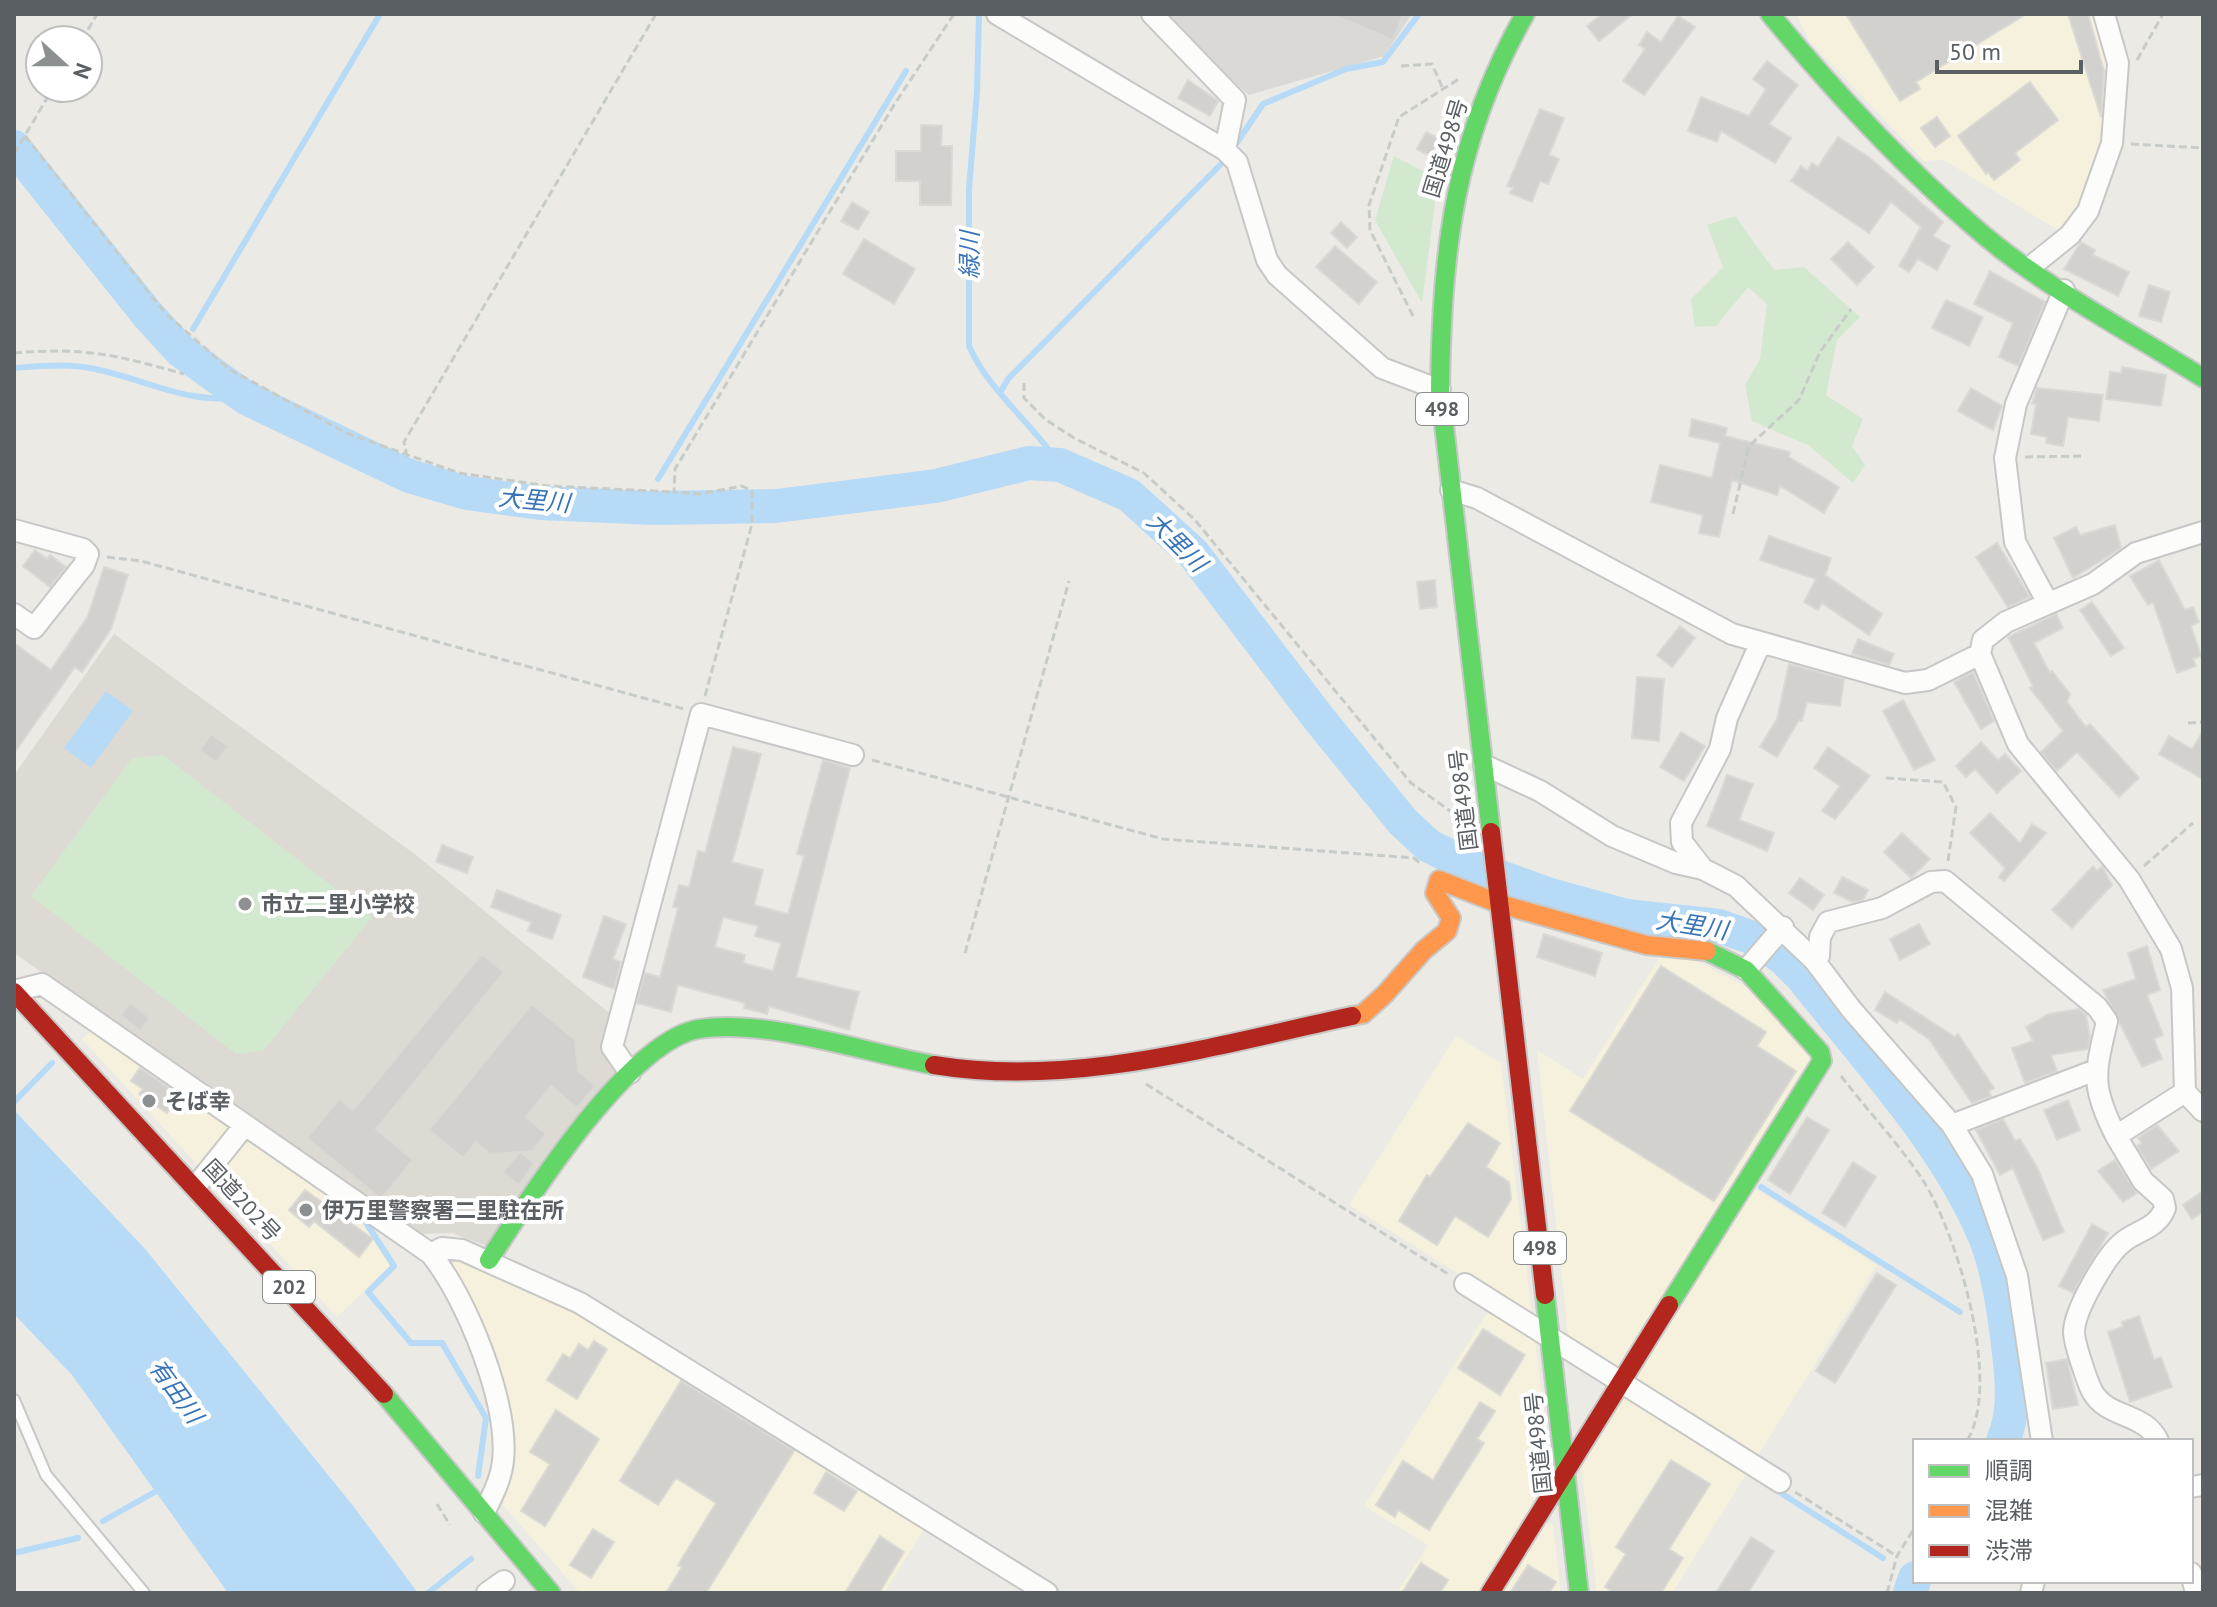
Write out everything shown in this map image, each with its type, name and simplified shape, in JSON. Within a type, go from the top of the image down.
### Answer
[{"type":"main road","name":"国道498号","points":[[1525,14],[1473,124],[1455,184],[1444,252],[1440,390],[1579,1593]]},
{"type":"main road","points":[[1770,14],[1844,100],[1974,227],[2029,268],[2203,378]]},
{"type":"main road","points":[[489,1260],[577,1138],[630,1073],[658,1045],[679,1032],[707,1027],[747,1029],[941,1067],[1031,1070],[1115,1064],[1363,1014],[1386,997],[1428,943],[1447,931],[1451,918],[1435,893],[1439,880],[1446,880],[1500,904],[1646,945],[1706,951],[1746,970],[1820,1052],[1822,1061],[1490,1593]]},
{"type":"main road","name":"国道202号","points":[[14,992],[363,1369],[551,1593]]},
{"type":"street","points":[[1152,14],[1235,100],[1231,156],[1267,260],[1277,275],[1382,368],[1440,390]]},
{"type":"street","points":[[2029,268],[2070,235],[2088,211],[2112,143],[2118,63],[2104,14]]},
{"type":"street","points":[[999,15],[1231,156]]},
{"type":"street","points":[[2048,603],[2015,542],[2005,458],[2016,404],[2064,290]]},
{"type":"street","points":[[1451,490],[1477,498],[1695,617],[1760,644],[1905,683],[1928,680],[1980,654]]},
{"type":"street","points":[[14,530],[83,549],[88,554],[84,565],[34,628],[14,614]]},
{"type":"street","points":[[2203,532],[2136,553],[2093,584],[2006,622],[1983,640],[1980,654],[2018,744],[2129,879],[2171,949],[2182,988],[2185,1092],[2203,1111]]},
{"type":"street","points":[[1703,869],[1682,842],[1681,823],[1720,749],[1727,718],[1760,644]]},
{"type":"street","points":[[630,1073],[612,1047],[701,714],[853,755]]},
{"type":"street","points":[[1484,765],[1540,791],[1612,836],[1676,863],[1703,869],[1736,886],[1783,927],[1814,960],[1851,1009],[1952,1125],[1982,1174],[2002,1224],[2017,1276],[2042,1439]]},
{"type":"street","points":[[1814,960],[1819,956],[1820,937],[1828,922],[1882,908],[1931,882],[1945,881],[2097,1007],[2107,1021],[2096,1070],[2097,1099],[2143,1181],[2163,1199],[2165,1208],[2153,1225],[2112,1251],[2090,1287],[2074,1332],[2092,1390],[2102,1405],[2142,1422],[2154,1431],[2157,1439]]},
{"type":"street","points":[[1746,970],[1783,927]]},
{"type":"street","points":[[14,992],[42,984],[431,1254],[459,1299],[494,1386],[503,1424],[503,1462],[496,1488],[484,1513]]},
{"type":"street","points":[[1952,1125],[2096,1070]]},
{"type":"street","points":[[2116,1136],[2185,1092]]},
{"type":"street","points":[[196,1186],[245,1125]]},
{"type":"street","points":[[431,1254],[442,1248],[462,1250],[580,1303],[1047,1593]]},
{"type":"street","points":[[1465,1284],[1780,1482]]},
{"type":"lane","points":[[14,1400],[46,1475],[144,1593]]},
{"type":"path","points":[[407,458],[404,442],[656,14]]},
{"type":"path","points":[[674,492],[675,469],[894,105],[954,14]]},
{"type":"path","points":[[2117,78],[2133,66],[2163,14]]},
{"type":"path","points":[[1401,66],[1432,64],[1443,89]]},
{"type":"path","points":[[1418,325],[1370,230],[1369,205],[1399,117],[1467,74]]},
{"type":"path","points":[[14,154],[44,104]]},
{"type":"path","points":[[25,136],[165,313],[229,369],[346,433],[407,458],[459,473],[548,486],[700,494],[742,486],[752,491],[752,524],[701,714],[141,561],[88,554]]},
{"type":"path","points":[[2112,143],[2203,148]]},
{"type":"path","points":[[1733,514],[1749,446],[1799,400],[1820,352],[1851,309]]},
{"type":"path","points":[[14,353],[67,349],[108,352],[184,374]]},
{"type":"path","points":[[1024,383],[1024,398],[1046,420],[1144,473],[1195,520],[1411,783],[1462,820]]},
{"type":"path","points":[[2005,458],[2085,456]]},
{"type":"path","points":[[965,953],[1069,581]]},
{"type":"path","points":[[2188,723],[2203,722]]},
{"type":"path","points":[[853,755],[1163,839],[1414,858],[1439,880]]},
{"type":"path","points":[[1886,778],[1943,782],[1956,807],[1945,881]]},
{"type":"path","points":[[2129,879],[2193,823]]},
{"type":"path","points":[[1822,1061],[1835,1069],[1924,1183],[1949,1239],[1976,1329],[1982,1393],[1968,1439]]},
{"type":"path","points":[[1142,1081],[1465,1284]]},
{"type":"path","points":[[1780,1482],[1897,1556]]},
{"type":"path","points":[[1887,1593],[1897,1556],[1913,1530]]},
{"type":"shaded area","points":[[1159,14],[1412,14],[1384,56],[1249,95]]},
{"type":"shaded area","points":[[1796,14],[2094,14],[2111,74],[2107,140],[2078,213],[2061,232],[1944,160],[1924,161],[1810,42]]},
{"type":"shaded area","name":"市立二里小学校","points":[[114,634],[416,855],[613,1016],[602,1052],[621,1075],[487,1246],[452,1233],[418,1234],[14,953],[14,775]]},
{"type":"shaded area","points":[[1663,952],[1696,960],[1752,990],[1817,1059],[1619,1375],[1569,1343],[1537,1050],[1583,1079]]},
{"type":"shaded area","points":[[94,1027],[367,1218],[394,1262],[337,1317],[82,1039]]},
{"type":"shaded area","points":[[1456,1036],[1501,1063],[1552,1477],[1478,1593],[1397,1593],[1428,1545],[1364,1506],[1497,1298],[1349,1205]]},
{"type":"shaded area","points":[[1751,1186],[1877,1265],[1755,1460],[1629,1381]]},
{"type":"shaded area","points":[[459,1257],[567,1304],[926,1526],[884,1593],[580,1593],[503,1505],[513,1466],[507,1410],[449,1267]]},
{"type":"shaded area","points":[[1623,1391],[1749,1470],[1672,1593],[1597,1593],[1580,1459]]},
{"type":"shaded area","points":[[1541,1523],[1553,1524],[1561,1593],[1497,1593]]},
{"type":"green space","points":[[1394,156],[1438,179],[1422,303],[1375,220]]},
{"type":"green space","points":[[1735,216],[1774,270],[1804,267],[1860,317],[1837,340],[1826,395],[1863,419],[1852,446],[1865,465],[1853,483],[1808,445],[1752,421],[1745,385],[1760,359],[1767,304],[1748,287],[1716,326],[1695,327],[1691,299],[1723,267],[1707,225]]},
{"type":"green space","points":[[163,755],[372,917],[264,1050],[236,1054],[31,896],[132,758]]},
{"type":"water","points":[[106,691],[133,711],[91,768],[64,748]]},
{"type":"water","name":"有田川","points":[[14,1110],[146,1250],[354,1507],[418,1593],[228,1593],[72,1375],[14,1314]]},
{"type":"building","points":[[1331,14],[1403,14],[1393,40]]},
{"type":"building","points":[[1602,14],[1633,14],[1599,41],[1587,26]]},
{"type":"building","points":[[1846,14],[2026,14],[1916,82],[1920,89],[1900,101]]},
{"type":"building","points":[[2068,14],[2088,14],[2104,71],[2101,117]]},
{"type":"building","points":[[1678,16],[1695,27],[1644,95],[1623,81],[1645,49],[1639,45],[1647,32],[1661,42]]},
{"type":"building","points":[[1767,61],[1798,85],[1769,124],[1791,138],[1775,163],[1721,131],[1717,142],[1688,131],[1701,97],[1749,116],[1766,89],[1753,79]]},
{"type":"building","points":[[1188,80],[1218,101],[1210,116],[1178,98]]},
{"type":"building","points":[[2030,82],[2058,120],[2015,153],[2020,160],[1994,180],[1958,136]]},
{"type":"building","points":[[1540,109],[1564,118],[1549,155],[1559,159],[1548,184],[1540,181],[1532,202],[1510,193],[1513,188],[1507,186]]},
{"type":"building","points":[[1937,117],[1950,136],[1935,147],[1921,128]]},
{"type":"building","points":[[921,125],[942,126],[941,146],[952,146],[951,205],[920,205],[920,181],[896,181],[896,151],[921,151]]},
{"type":"building","points":[[1426,132],[1445,142],[1439,161],[1417,149]]},
{"type":"building","points":[[1838,137],[1870,158],[1943,222],[1933,236],[1950,246],[1937,270],[1918,259],[1909,272],[1899,266],[1921,227],[1891,202],[1869,233],[1791,181],[1801,166],[1807,171],[1812,163],[1818,167]]},
{"type":"building","points":[[852,202],[869,212],[858,230],[841,221]]},
{"type":"building","points":[[1341,222],[1357,237],[1347,248],[1331,233]]},
{"type":"building","points":[[864,239],[915,269],[894,304],[843,274]]},
{"type":"building","points":[[1848,242],[1874,267],[1857,285],[1831,259]]},
{"type":"building","points":[[2081,242],[2095,250],[2093,255],[2129,272],[2118,296],[2064,269]]},
{"type":"building","points":[[1335,246],[1377,282],[1359,304],[1316,267]]},
{"type":"building","points":[[1990,271],[2045,302],[2018,366],[1999,357],[2013,323],[1974,304]]},
{"type":"building","points":[[2149,285],[2170,292],[2161,322],[2139,316]]},
{"type":"building","points":[[1946,300],[1983,317],[1969,346],[1932,328]]},
{"type":"building","points":[[2122,367],[2166,375],[2161,406],[2106,399],[2110,372],[2121,373]]},
{"type":"building","points":[[1971,388],[2002,406],[1993,430],[1958,411]]},
{"type":"building","points":[[2037,388],[2103,395],[2099,421],[2068,417],[2063,446],[2046,443],[2047,437],[2031,434],[2036,404],[2032,404]]},
{"type":"building","points":[[1692,419],[1727,428],[1725,436],[1790,452],[1789,457],[1839,487],[1824,513],[1780,486],[1777,495],[1732,480],[1719,537],[1699,533],[1703,515],[1651,502],[1660,465],[1712,478],[1720,443],[1689,436]]},
{"type":"building","points":[[2115,525],[2121,548],[2073,578],[2054,538],[2076,527],[2080,535]]},
{"type":"building","points":[[1769,536],[1831,558],[1825,575],[1882,614],[1869,635],[1822,603],[1818,610],[1804,602],[1816,579],[1760,560]]},
{"type":"building","points":[[1997,543],[2030,597],[2008,607],[1976,557]]},
{"type":"building","points":[[35,550],[47,559],[50,555],[66,567],[50,587],[23,566]]},
{"type":"building","points":[[2159,560],[2185,610],[2193,607],[2199,622],[2191,626],[2201,656],[2193,659],[2196,666],[2177,673],[2153,602],[2148,605],[2130,576]]},
{"type":"building","points":[[104,567],[128,575],[111,629],[82,672],[75,667],[14,753],[14,643],[51,670],[88,616]]},
{"type":"building","points":[[1435,580],[1437,607],[1420,609],[1417,582]]},
{"type":"building","points":[[2092,602],[2124,648],[2111,656],[2080,610]]},
{"type":"building","points":[[2056,614],[2063,628],[2034,643],[2050,673],[2052,671],[2070,694],[2067,702],[2086,727],[2090,724],[2139,778],[2119,797],[2077,752],[2057,771],[2041,752],[2063,731],[2030,688],[2033,686],[2008,637]]},
{"type":"building","points":[[1680,626],[1695,638],[1672,667],[1657,655]]},
{"type":"building","points":[[1858,639],[1894,654],[1889,665],[1852,654]]},
{"type":"building","points":[[1789,664],[1844,679],[1840,706],[1807,702],[1802,721],[1799,720],[1777,757],[1760,747],[1777,719]]},
{"type":"building","points":[[1973,672],[1994,721],[1981,729],[1954,682]]},
{"type":"building","points":[[1637,677],[1664,679],[1659,741],[1632,738]]},
{"type":"building","points":[[1903,700],[1935,760],[1914,770],[1883,711]]},
{"type":"building","points":[[2203,731],[2203,779],[2159,754],[2169,736],[2192,749]]},
{"type":"building","points":[[1681,732],[1705,746],[1684,781],[1660,767]]},
{"type":"building","points":[[211,734],[228,746],[216,762],[200,750]]},
{"type":"building","points":[[1981,742],[1998,760],[2005,754],[2021,771],[1997,793],[1975,769],[1966,777],[1956,766]]},
{"type":"building","points":[[733,747],[761,754],[732,862],[763,870],[754,905],[788,914],[804,856],[797,854],[823,760],[850,768],[796,977],[859,992],[849,1030],[769,1006],[767,1014],[744,1008],[745,1003],[678,985],[671,1012],[637,1003],[645,973],[660,977],[678,908],[673,907],[679,885],[689,887],[698,851],[705,853]],"holes":[[[723,917],[758,926],[755,936],[781,943],[773,971],[743,963],[745,955],[715,947]]]},
{"type":"building","points":[[1828,747],[1870,776],[1835,819],[1822,811],[1840,786],[1814,768]]},
{"type":"building","points":[[1727,775],[1753,784],[1739,820],[1774,833],[1767,851],[1707,826]]},
{"type":"building","points":[[1990,813],[2020,843],[2032,824],[2046,833],[2004,881],[1999,877],[2005,868],[1970,833]]},
{"type":"building","points":[[1902,833],[1930,859],[1911,878],[1884,852]]},
{"type":"building","points":[[442,845],[473,857],[467,873],[436,862]]},
{"type":"building","points":[[2093,866],[2097,871],[2102,866],[2112,885],[2072,928],[2052,910]]},
{"type":"building","points":[[1842,877],[1868,890],[1863,900],[1853,902],[1834,893]]},
{"type":"building","points":[[1800,878],[1824,895],[1813,910],[1789,893]]},
{"type":"building","points":[[497,890],[561,915],[552,939],[528,931],[531,922],[491,907]]},
{"type":"building","points":[[604,916],[626,924],[613,959],[621,962],[614,989],[583,977]]},
{"type":"building","points":[[1919,924],[1930,944],[1900,960],[1890,939]]},
{"type":"building","points":[[1544,934],[1602,953],[1595,976],[1537,957]]},
{"type":"building","points":[[2147,946],[2160,990],[2147,995],[2163,1035],[2154,1039],[2162,1059],[2142,1067],[2103,990],[2136,979],[2128,953]]},
{"type":"building","points":[[482,954],[504,972],[376,1129],[413,1160],[381,1199],[307,1138],[339,1099],[353,1110]]},
{"type":"building","points":[[1661,966],[1766,1032],[1757,1046],[1796,1071],[1714,1201],[1570,1111]]},
{"type":"building","points":[[1885,992],[1955,1037],[1958,1034],[1994,1088],[1989,1091],[1991,1096],[1972,1103],[1929,1039],[1899,1019],[1897,1023],[1875,1010]]},
{"type":"building","points":[[130,1003],[150,1018],[140,1031],[121,1015]]},
{"type":"building","points":[[532,1004],[575,1040],[578,1071],[595,1086],[577,1108],[551,1086],[526,1117],[546,1134],[532,1151],[490,1154],[476,1142],[463,1158],[429,1130]]},
{"type":"building","points":[[2079,1009],[2086,1015],[2090,1037],[2088,1049],[2051,1055],[2057,1071],[2025,1083],[2012,1048],[2033,1041],[2026,1027],[2049,1014]]},
{"type":"building","points":[[140,1068],[179,1095],[167,1113],[139,1094],[143,1089],[131,1081]]},
{"type":"building","points":[[2068,1100],[2080,1130],[2057,1140],[2044,1110]]},
{"type":"building","points":[[1807,1117],[1829,1130],[1790,1194],[1768,1180]]},
{"type":"building","points":[[2003,1119],[2015,1141],[2020,1139],[2038,1169],[2064,1232],[2043,1240],[2013,1168],[2000,1175],[1976,1130]]},
{"type":"building","points":[[1468,1123],[1500,1143],[1486,1167],[1509,1182],[1511,1199],[1488,1237],[1455,1216],[1437,1245],[1399,1221],[1427,1175],[1430,1177]]},
{"type":"building","points":[[2157,1125],[2179,1151],[2151,1169],[2137,1146],[2142,1143],[2138,1138]]},
{"type":"building","points":[[520,1152],[534,1163],[519,1185],[503,1172]]},
{"type":"building","points":[[2115,1160],[2137,1193],[2123,1202],[2098,1171]]},
{"type":"building","points":[[1853,1162],[1876,1177],[1845,1227],[1822,1213]]},
{"type":"building","points":[[305,1190],[373,1239],[359,1257],[314,1221],[309,1227],[289,1210]]},
{"type":"building","points":[[2203,1191],[2203,1212],[2192,1219],[2183,1205]]},
{"type":"building","points":[[2092,1224],[2108,1233],[2073,1293],[2059,1286]]},
{"type":"building","points":[[1877,1273],[1896,1285],[1835,1383],[1816,1371]]},
{"type":"building","points":[[2139,1316],[2154,1360],[2161,1357],[2172,1387],[2130,1402],[2108,1332],[2123,1327],[2122,1322]]},
{"type":"building","points":[[1483,1329],[1525,1355],[1500,1395],[1458,1368]]},
{"type":"building","points":[[594,1341],[607,1349],[577,1399],[547,1380],[563,1354],[570,1358],[579,1344],[588,1350]]},
{"type":"building","points":[[2067,1359],[2078,1405],[2053,1409],[2046,1363]]},
{"type":"building","points":[[681,1381],[794,1451],[706,1593],[666,1593],[682,1567],[678,1565],[716,1503],[676,1478],[658,1505],[620,1481]]},
{"type":"building","points":[[1480,1402],[1495,1411],[1477,1439],[1484,1443],[1429,1530],[1398,1510],[1395,1517],[1376,1505],[1403,1461],[1433,1480]]},
{"type":"building","points":[[556,1410],[599,1439],[545,1526],[521,1511],[550,1464],[530,1452]]},
{"type":"building","points":[[1671,1460],[1710,1484],[1669,1549],[1683,1558],[1661,1593],[1615,1593],[1605,1587],[1626,1554],[1616,1547]]},
{"type":"building","points":[[826,1472],[857,1491],[844,1511],[814,1493]]},
{"type":"building","points":[[593,1529],[614,1542],[591,1578],[570,1565]]},
{"type":"building","points":[[880,1536],[904,1552],[879,1593],[845,1593]]},
{"type":"building","points":[[1751,1537],[1774,1551],[1748,1593],[1716,1593]]},
{"type":"building","points":[[1421,1563],[1448,1580],[1440,1593],[1402,1593]]},
{"type":"building","points":[[1528,1565],[1556,1582],[1549,1593],[1510,1593]]},
{"type":"waterway","points":[[193,329],[380,14]]},
{"type":"waterway","name":"緑川","points":[[979,14],[977,92],[969,189],[969,346],[987,377],[1060,465]]},
{"type":"waterway","points":[[1234,147],[1263,104],[1346,69],[1383,62],[1419,14]]},
{"type":"waterway","points":[[658,479],[906,71]]},
{"type":"waterway","name":"大里川","points":[[14,147],[148,315],[181,351],[246,398],[409,476],[467,493],[541,503],[655,508],[776,506],[936,486],[1029,463],[1060,465],[1129,495],[1193,553],[1320,720],[1403,822],[1429,846],[1470,866],[1550,895],[1626,916],[1719,926],[1756,939],[1783,958],[1803,978],[1926,1134],[1968,1201],[1985,1237],[2000,1290],[2011,1369],[2010,1418],[2004,1439]]},
{"type":"waterway","points":[[1001,391],[1008,379],[1228,157]]},
{"type":"waterway","points":[[14,368],[85,367],[185,394],[223,399],[246,398]]},
{"type":"waterway","points":[[14,1102],[52,1063]]},
{"type":"waterway","points":[[1761,1187],[1960,1312]]},
{"type":"waterway","points":[[363,1218],[394,1266],[368,1292],[411,1343],[442,1343],[486,1418],[478,1476]]},
{"type":"waterway","points":[[103,1521],[162,1488]]},
{"type":"waterway","points":[[1776,1490],[1883,1558]]},
{"type":"waterway","points":[[14,1553],[78,1538]]},
{"type":"waterway","points":[[428,1593],[471,1559]]},
{"type":"waterway","name":"大里川","points":[[1910,1593],[1913,1583]]},
{"type":"traffic: fast","points":[[1491,832],[1440,390],[1441,338],[1449,242],[1467,151],[1501,61],[1525,14]]},
{"type":"traffic: fast","points":[[1770,14],[1867,124],[1999,248],[2056,288],[2203,378]]},
{"type":"traffic: fast","points":[[1669,1305],[1822,1061],[1820,1052],[1746,970],[1707,951]]},
{"type":"traffic: fast","points":[[489,1260],[582,1126],[642,1061],[671,1040],[699,1029],[754,1028],[816,1038],[934,1065]]},
{"type":"traffic: fast","points":[[1545,1295],[1579,1593]]},
{"type":"traffic: fast","points":[[384,1394],[551,1593]]},
{"type":"traffic: slow","points":[[1352,1016],[1363,1014],[1424,950],[1447,931],[1451,918],[1435,893],[1439,880],[1500,904],[1646,945],[1707,951]]},
{"type":"traffic: jam","points":[[1491,832],[1545,1295]]},
{"type":"traffic: jam","points":[[14,992],[384,1394]]},
{"type":"traffic: jam","points":[[934,1065],[986,1071],[1092,1067],[1197,1050],[1352,1016]]},
{"type":"traffic: jam","points":[[1490,1593],[1669,1305]]},
{"type":"place","name":"市立二里小学校","points":[[245,904]]},
{"type":"place","name":"そば幸","points":[[149,1101]]},
{"type":"place","name":"伊万里警察署二里駐在所","points":[[306,1210]]}]
